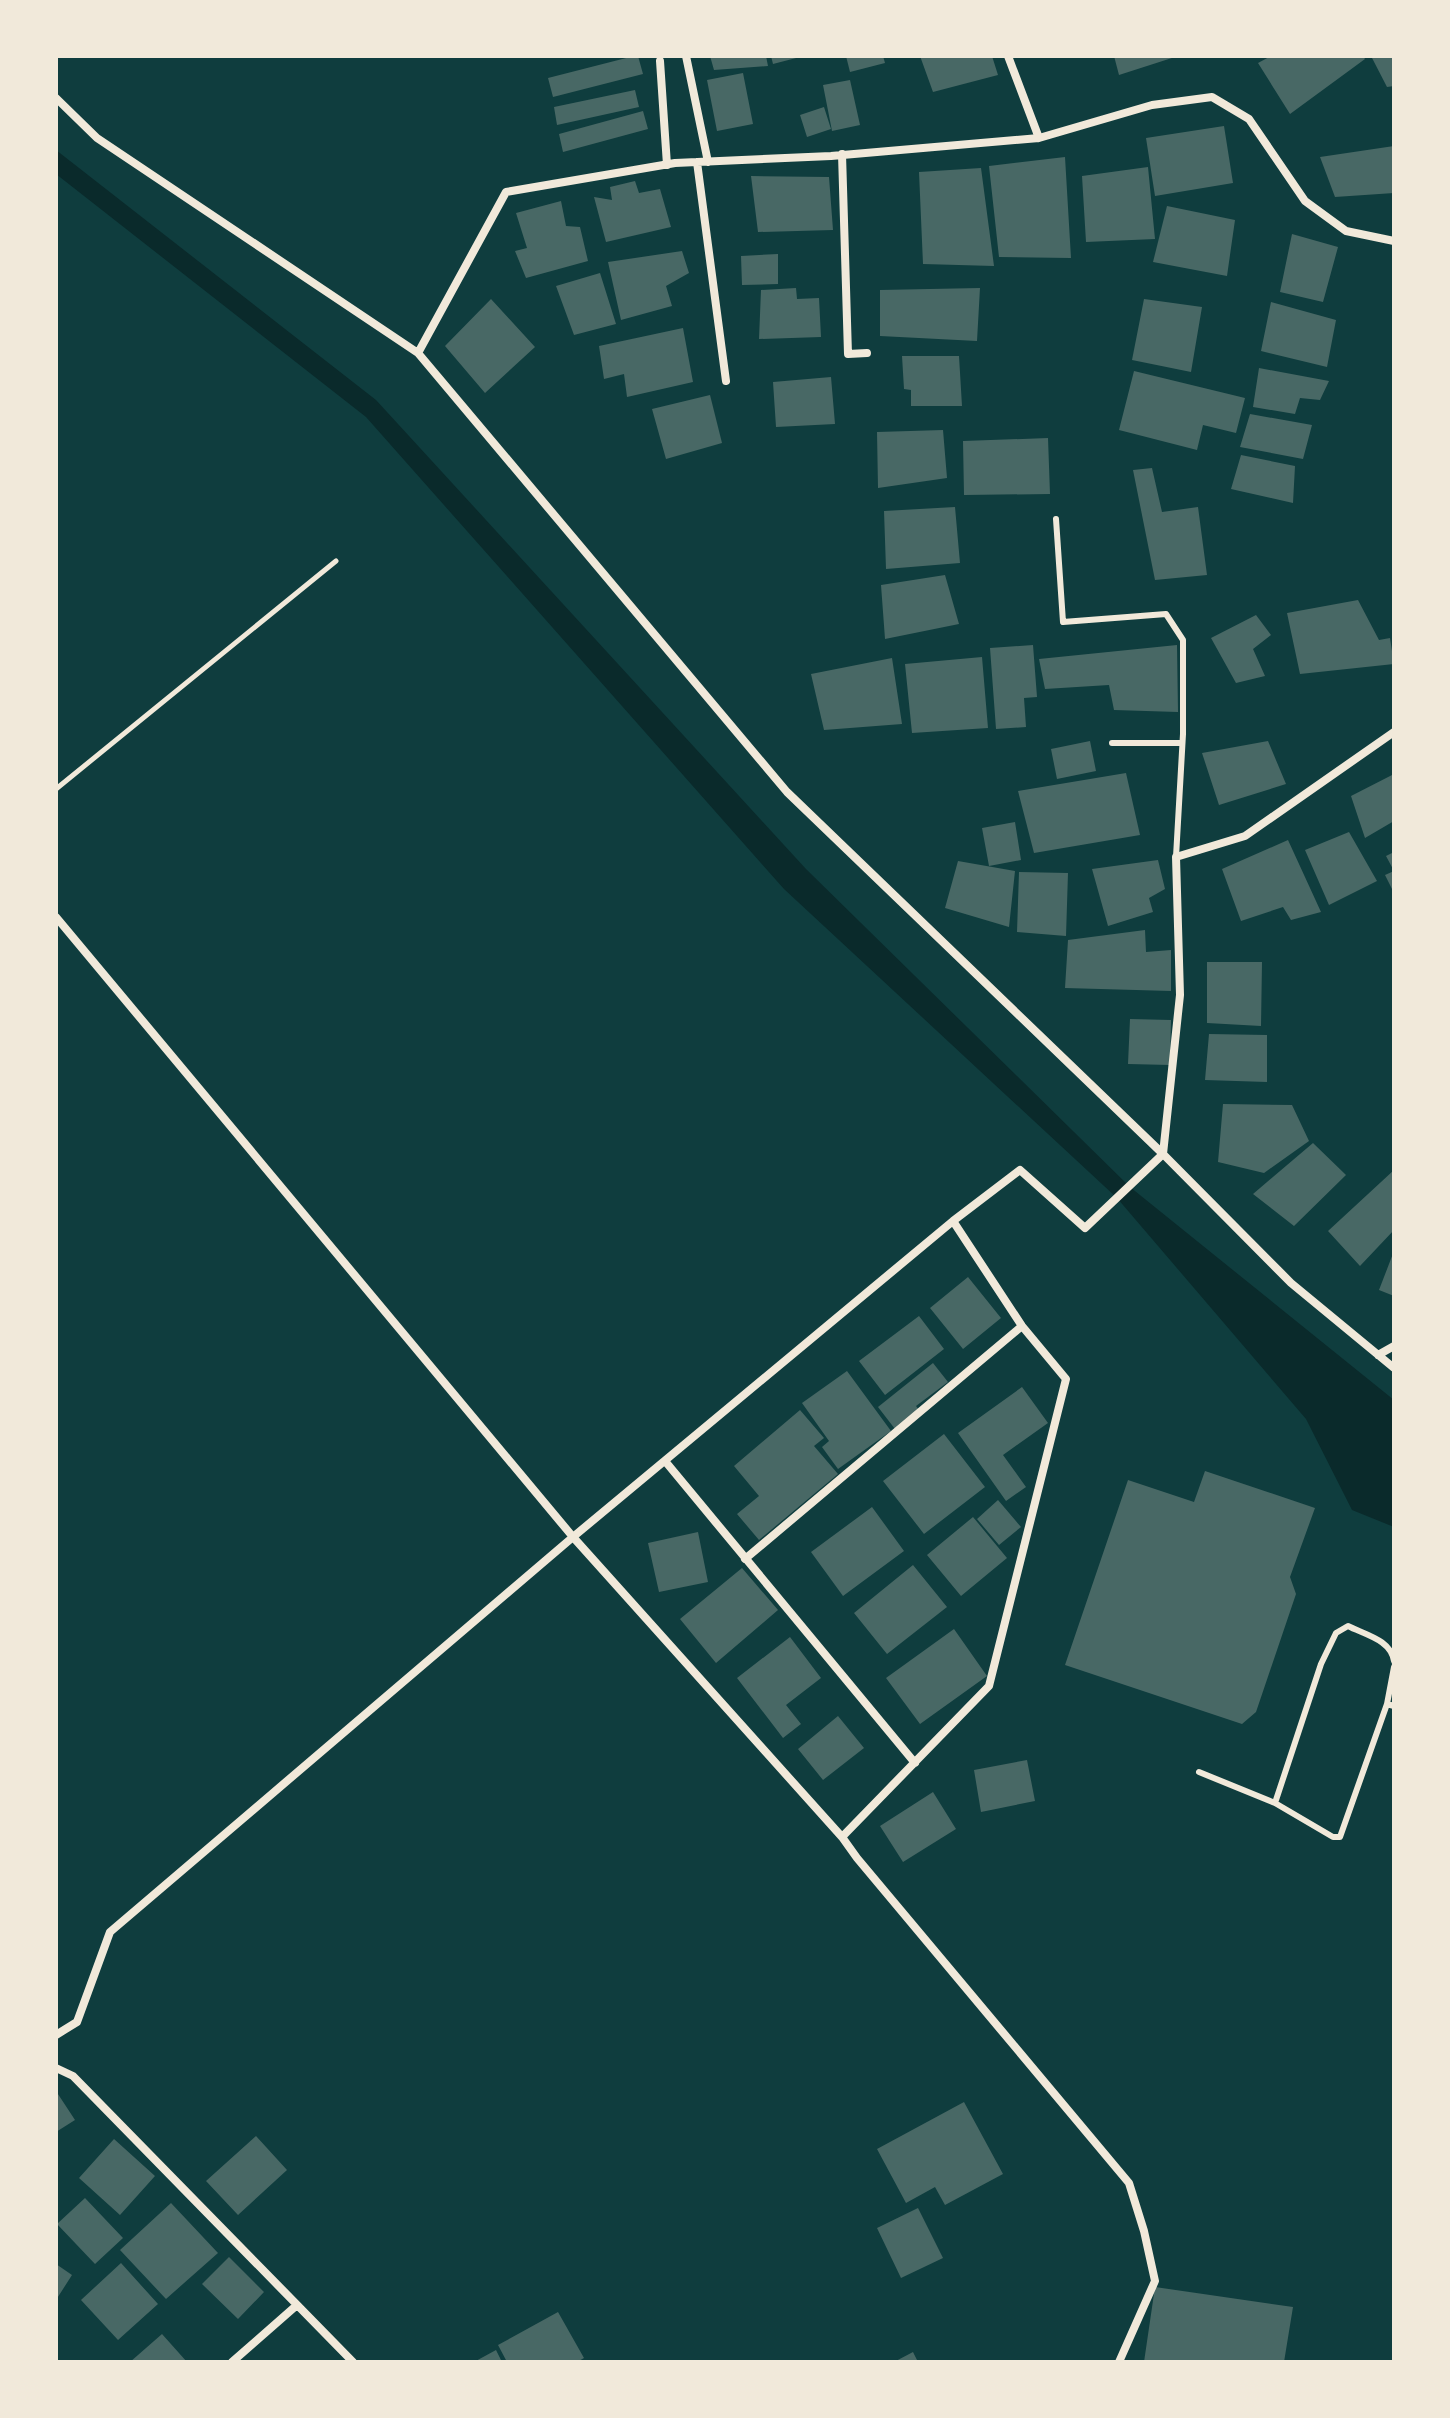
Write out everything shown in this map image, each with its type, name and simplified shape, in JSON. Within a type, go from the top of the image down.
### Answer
[{"type":"street","points":[[686,56],[708,162]]},
{"type":"street","points":[[1008,56],[1039,138]]},
{"type":"street","points":[[660,61],[667,165]]},
{"type":"street","points":[[418,353],[506,192],[667,165],[1039,138],[1152,105],[1212,97],[1249,119],[1305,201],[1346,231],[1394,241]]},
{"type":"street","points":[[56,98],[97,138],[418,353],[787,792],[1163,1154],[1291,1283],[1394,1368]]},
{"type":"street","points":[[842,154],[848,354],[867,353]]},
{"type":"street","points":[[697,162],[726,381]]},
{"type":"street","points":[[56,2035],[77,2022],[110,1932],[573,1537],[953,1221],[1020,1170],[1085,1228],[1163,1154],[1180,995],[1176,857],[1245,836],[1394,732]]},
{"type":"street","points":[[56,917],[573,1537],[842,1837],[1129,2183],[1155,2281],[1119,2362]]},
{"type":"street","points":[[842,1837],[989,1686],[1066,1379],[1022,1326],[953,1221]]},
{"type":"street","points":[[745,1559],[1022,1326]]},
{"type":"street","points":[[1378,1355],[1394,1346]]},
{"type":"street","points":[[665,1461],[915,1763]]},
{"type":"street","points":[[56,2068],[73,2076],[353,2362]]},
{"type":"street","points":[[232,2362],[297,2305]]},
{"type":"lane","points":[[1056,519],[1063,622],[1166,614],[1183,640],[1176,857]]},
{"type":"lane","points":[[1112,743],[1182,743]]},
{"type":"lane","points":[[1199,1772],[1275,1803],[1333,1837],[1340,1837],[1391,1705],[1394,1664],[1392,1651],[1384,1643],[1348,1626],[1336,1633],[1321,1664],[1275,1803]]},
{"type":"path","points":[[56,789],[336,561]]},
{"type":"water","points":[[56,150],[376,400],[806,869],[1130,1187],[1394,1400],[1394,1527],[1352,1510],[1306,1419],[1117,1198],[784,889],[366,417],[56,174]]},
{"type":"building","points":[[638,56],[643,74],[553,97],[548,78]]},
{"type":"building","points":[[710,56],[766,56],[768,66],[714,70]]},
{"type":"building","points":[[771,56],[800,56],[800,57],[773,64]]},
{"type":"building","points":[[846,56],[883,56],[885,63],[850,72]]},
{"type":"building","points":[[920,56],[992,56],[998,75],[933,92]]},
{"type":"building","points":[[1114,56],[1175,56],[1175,57],[1119,75]]},
{"type":"building","points":[[1271,56],[1363,56],[1365,59],[1290,114],[1258,63]]},
{"type":"building","points":[[1371,56],[1394,56],[1394,86],[1387,87]]},
{"type":"building","points":[[743,73],[753,124],[717,131],[707,80]]},
{"type":"building","points":[[850,80],[860,125],[832,131],[823,85]]},
{"type":"building","points":[[635,90],[639,107],[557,125],[554,107]]},
{"type":"building","points":[[824,107],[831,129],[807,137],[800,115]]},
{"type":"building","points":[[643,111],[648,129],[563,152],[559,134]]},
{"type":"building","points":[[1224,126],[1233,183],[1155,196],[1146,138]]},
{"type":"building","points":[[1394,146],[1394,193],[1335,197],[1320,157]]},
{"type":"building","points":[[1065,157],[1071,258],[999,257],[989,166]]},
{"type":"building","points":[[1148,167],[1155,239],[1086,242],[1082,176]]},
{"type":"building","points":[[981,168],[994,266],[923,264],[919,172]]},
{"type":"building","points":[[751,176],[829,177],[833,230],[758,232]]},
{"type":"building","points":[[635,181],[639,193],[660,189],[671,227],[606,242],[594,197],[612,200],[610,187]]},
{"type":"building","points":[[561,201],[566,226],[580,227],[588,261],[526,278],[515,251],[527,248],[516,213]]},
{"type":"building","points":[[1167,206],[1235,220],[1227,276],[1153,262]]},
{"type":"building","points":[[1292,234],[1338,247],[1323,302],[1280,292]]},
{"type":"building","points":[[682,251],[689,273],[666,286],[672,306],[621,320],[608,262]]},
{"type":"building","points":[[778,254],[778,284],[742,285],[741,256]]},
{"type":"building","points":[[600,273],[616,324],[574,335],[556,286]]},
{"type":"building","points":[[796,288],[797,299],[819,298],[821,337],[759,339],[761,290]]},
{"type":"building","points":[[980,288],[977,341],[880,336],[880,290]]},
{"type":"building","points":[[491,299],[535,347],[485,393],[445,346]]},
{"type":"building","points":[[1144,299],[1202,307],[1191,372],[1132,360]]},
{"type":"building","points":[[1271,302],[1336,320],[1327,367],[1261,351]]},
{"type":"building","points":[[683,328],[693,382],[627,397],[624,374],[604,379],[599,346]]},
{"type":"building","points":[[902,356],[959,356],[962,406],[911,406],[911,390],[904,389]]},
{"type":"building","points":[[1259,368],[1329,381],[1320,400],[1300,398],[1295,414],[1253,407]]},
{"type":"building","points":[[1134,371],[1245,398],[1236,433],[1203,425],[1197,450],[1119,430]]},
{"type":"building","points":[[831,377],[835,424],[776,427],[773,382]]},
{"type":"building","points":[[710,395],[722,443],[666,459],[652,409]]},
{"type":"building","points":[[1250,414],[1312,425],[1303,459],[1240,447]]},
{"type":"building","points":[[943,430],[947,478],[878,488],[877,432]]},
{"type":"building","points":[[1048,438],[1050,494],[964,495],[963,441]]},
{"type":"building","points":[[1241,455],[1295,466],[1293,503],[1231,489]]},
{"type":"building","points":[[1152,468],[1162,512],[1198,507],[1207,575],[1155,580],[1133,470]]},
{"type":"building","points":[[955,507],[960,563],[886,569],[884,511]]},
{"type":"building","points":[[945,575],[959,624],[885,639],[881,585]]},
{"type":"building","points":[[1358,600],[1379,640],[1390,638],[1394,664],[1300,674],[1287,613]]},
{"type":"building","points":[[1256,615],[1271,635],[1253,649],[1265,676],[1236,683],[1211,638]]},
{"type":"building","points":[[1033,645],[1037,697],[1024,698],[1026,727],[996,729],[990,648]]},
{"type":"building","points":[[1177,645],[1178,712],[1114,710],[1109,685],[1045,689],[1039,659]]},
{"type":"building","points":[[982,657],[988,728],[912,733],[905,664]]},
{"type":"building","points":[[892,658],[902,724],[824,730],[811,674]]},
{"type":"building","points":[[1090,741],[1096,771],[1057,779],[1051,749]]},
{"type":"building","points":[[1268,741],[1286,784],[1219,805],[1202,753]]},
{"type":"building","points":[[1126,773],[1140,835],[1034,853],[1018,791]]},
{"type":"building","points":[[1394,774],[1394,821],[1365,838],[1351,796]]},
{"type":"building","points":[[1015,822],[1021,860],[989,866],[982,828]]},
{"type":"building","points":[[1349,832],[1377,881],[1329,905],[1305,850]]},
{"type":"building","points":[[1288,840],[1321,912],[1291,920],[1283,907],[1241,921],[1222,869]]},
{"type":"building","points":[[1394,852],[1394,871],[1386,856]]},
{"type":"building","points":[[1158,860],[1165,889],[1149,898],[1153,912],[1108,926],[1092,869]]},
{"type":"building","points":[[958,861],[1015,871],[1009,927],[945,908]]},
{"type":"building","points":[[1394,871],[1394,893],[1385,875]]},
{"type":"building","points":[[1019,872],[1068,873],[1066,936],[1017,932]]},
{"type":"building","points":[[1145,930],[1146,952],[1171,950],[1171,991],[1065,988],[1068,940]]},
{"type":"building","points":[[1207,962],[1262,962],[1261,1026],[1207,1023]]},
{"type":"building","points":[[1130,1019],[1171,1020],[1170,1065],[1128,1064]]},
{"type":"building","points":[[1209,1034],[1267,1035],[1267,1082],[1205,1080]]},
{"type":"building","points":[[1223,1104],[1292,1105],[1309,1141],[1264,1173],[1218,1162]]},
{"type":"building","points":[[1313,1143],[1346,1175],[1294,1226],[1253,1194]]},
{"type":"building","points":[[1394,1170],[1394,1230],[1360,1266],[1328,1231]]},
{"type":"building","points":[[1394,1251],[1394,1296],[1379,1290]]},
{"type":"building","points":[[968,1277],[1001,1318],[963,1349],[930,1308]]},
{"type":"building","points":[[919,1316],[944,1349],[885,1395],[859,1361]]},
{"type":"building","points":[[933,1363],[948,1382],[916,1406],[919,1410],[895,1429],[878,1407]]},
{"type":"building","points":[[847,1371],[891,1431],[838,1469],[822,1447],[829,1441],[802,1403]]},
{"type":"building","points":[[1022,1387],[1048,1423],[1003,1455],[1026,1487],[1006,1501],[958,1433]]},
{"type":"building","points":[[800,1410],[824,1438],[814,1446],[838,1474],[759,1540],[737,1514],[759,1496],[734,1466]]},
{"type":"building","points":[[944,1434],[985,1487],[924,1534],[883,1481]]},
{"type":"building","points":[[1205,1471],[1315,1508],[1290,1577],[1296,1594],[1256,1712],[1242,1724],[1065,1665],[1128,1480],[1194,1502]]},
{"type":"building","points":[[998,1500],[1021,1527],[999,1545],[977,1519]]},
{"type":"building","points":[[872,1507],[904,1551],[843,1596],[811,1552]]},
{"type":"building","points":[[973,1517],[1007,1558],[961,1596],[927,1555]]},
{"type":"building","points":[[698,1532],[708,1582],[659,1592],[648,1543]]},
{"type":"building","points":[[913,1565],[947,1607],[887,1654],[854,1613]]},
{"type":"building","points":[[742,1568],[778,1610],[716,1663],[680,1619]]},
{"type":"building","points":[[954,1629],[987,1676],[920,1724],[886,1678]]},
{"type":"building","points":[[790,1637],[821,1678],[786,1705],[801,1724],[783,1738],[737,1678]]},
{"type":"building","points":[[838,1716],[864,1748],[823,1780],[798,1749]]},
{"type":"building","points":[[1027,1760],[1035,1801],[981,1812],[974,1770]]},
{"type":"building","points":[[933,1792],[956,1829],[903,1862],[880,1826]]},
{"type":"building","points":[[56,2091],[75,2120],[56,2132]]},
{"type":"building","points":[[964,2102],[1003,2174],[945,2205],[935,2187],[906,2203],[877,2149]]},
{"type":"building","points":[[256,2136],[287,2170],[238,2215],[206,2181]]},
{"type":"building","points":[[114,2139],[155,2176],[120,2215],[79,2178]]},
{"type":"building","points":[[85,2198],[123,2238],[95,2264],[57,2224]]},
{"type":"building","points":[[171,2203],[218,2253],[166,2299],[120,2250]]},
{"type":"building","points":[[918,2208],[943,2258],[901,2278],[877,2228]]},
{"type":"building","points":[[229,2257],[264,2292],[238,2319],[202,2284]]},
{"type":"building","points":[[121,2263],[158,2304],[118,2340],[81,2300]]},
{"type":"building","points":[[56,2264],[72,2275],[56,2300]]},
{"type":"building","points":[[1155,2287],[1293,2307],[1284,2362],[1144,2362]]},
{"type":"building","points":[[558,2312],[584,2358],[577,2362],[507,2362],[498,2345]]},
{"type":"building","points":[[162,2334],[187,2362],[130,2362]]},
{"type":"building","points":[[496,2350],[502,2362],[474,2362]]},
{"type":"building","points":[[913,2352],[918,2362],[894,2362]]}]
